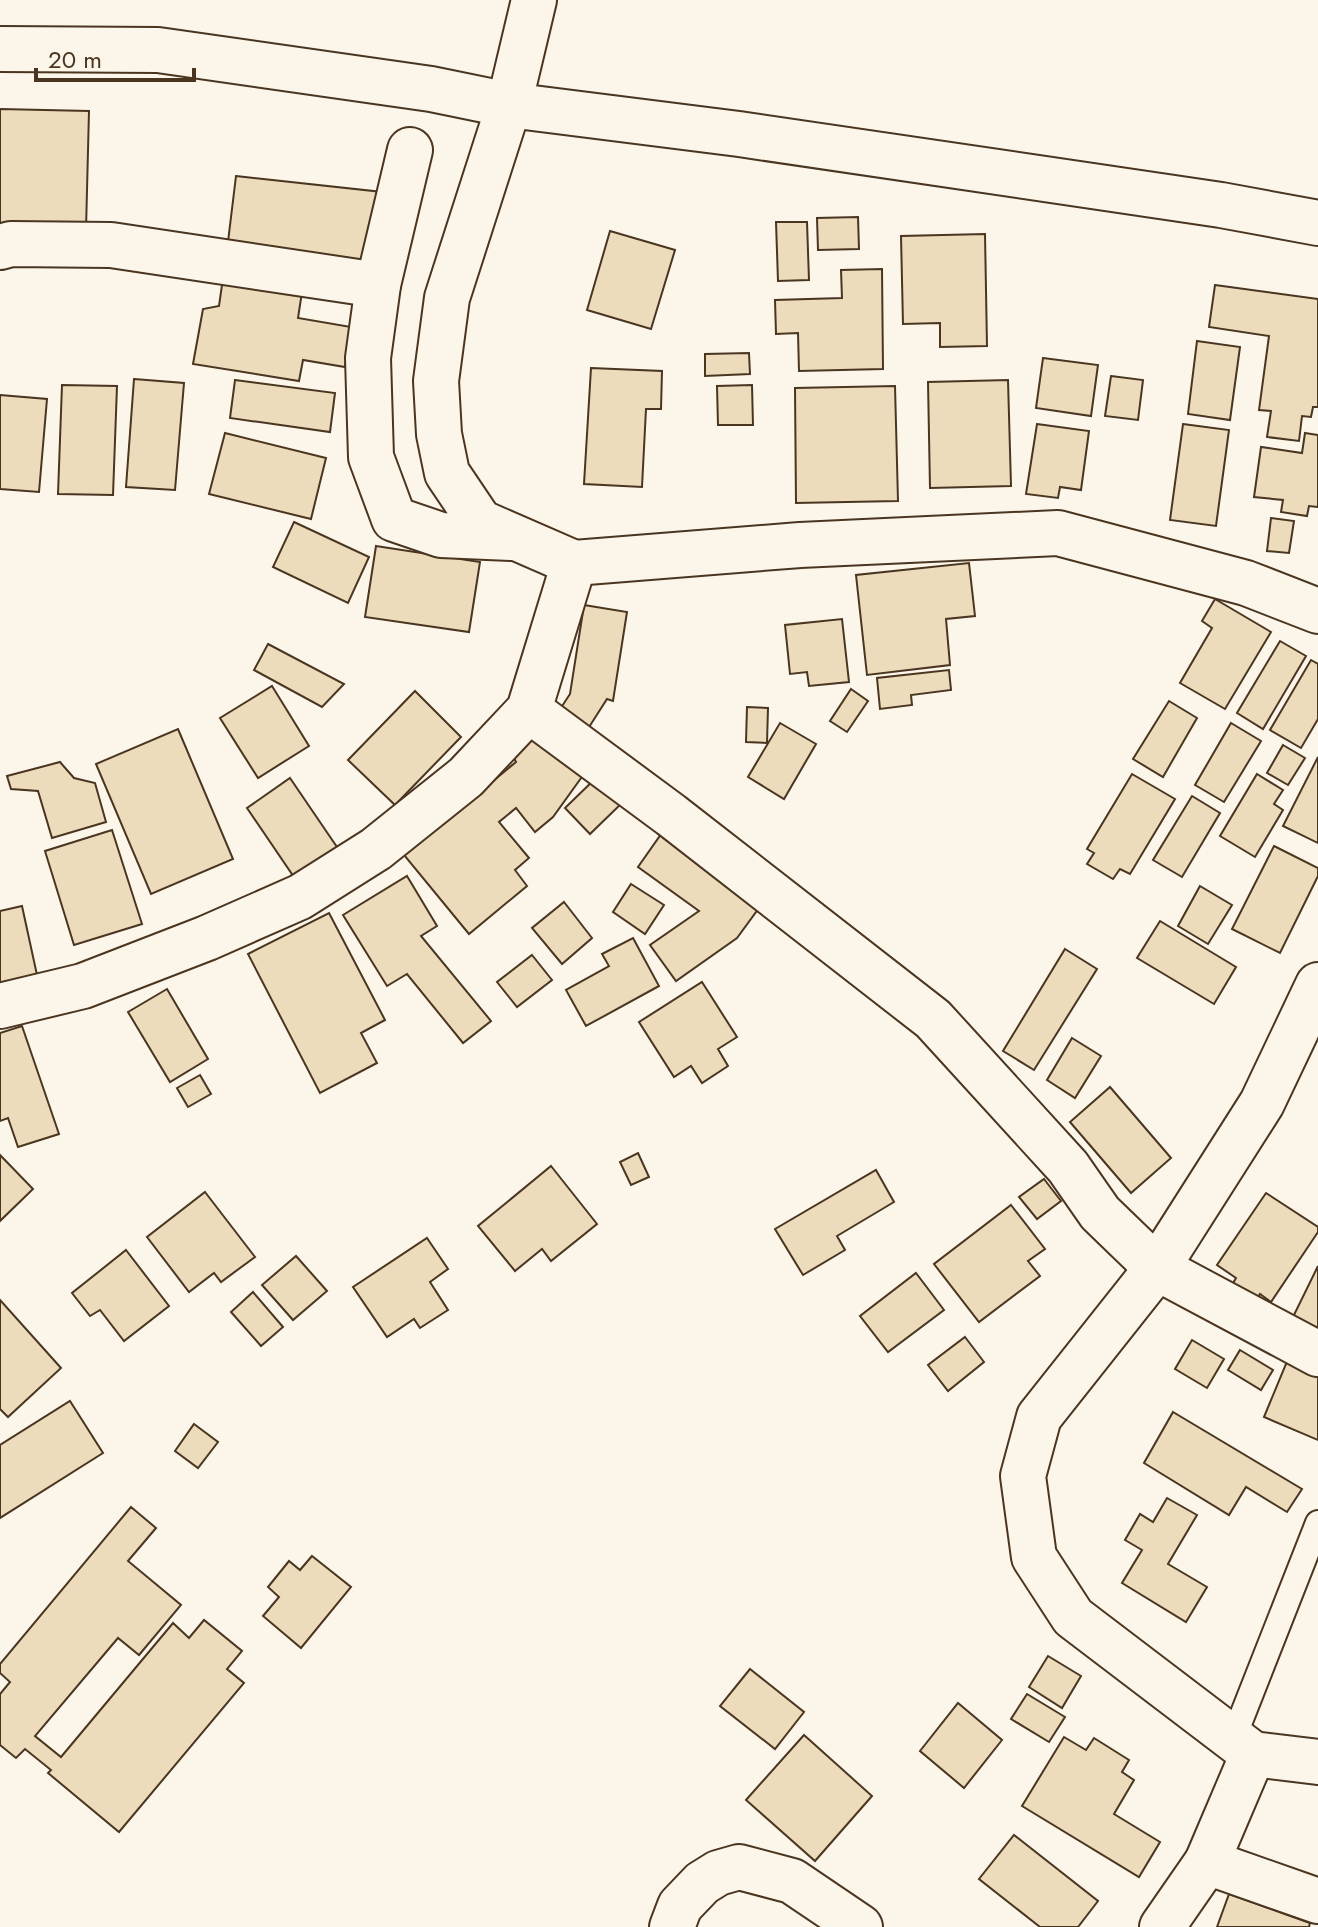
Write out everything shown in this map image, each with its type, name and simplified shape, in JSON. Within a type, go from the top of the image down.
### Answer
[{"type":"street","points":[[534,0],[509,105],[447,298],[436,381],[439,434],[447,473],[480,522],[574,563],[800,545],[1058,533],[1246,583],[1318,611]]},
{"type":"street","points":[[0,49],[158,50],[431,89],[509,105],[1221,205],[1318,223]]},
{"type":"street","points":[[410,150],[378,285],[368,358],[371,457],[394,519],[441,535],[519,538]]},
{"type":"street","points":[[0,247],[11,244],[111,245],[378,285]]},
{"type":"street","points":[[0,1006],[83,986],[207,938],[300,897],[376,849],[466,777],[529,710],[574,563]]},
{"type":"street","points":[[529,710],[671,815],[933,1019],[1068,1167],[1100,1213],[1157,1268],[1318,1354]]},
{"type":"street","points":[[1318,985],[1262,1103],[1157,1268],[1039,1417],[1023,1476],[1034,1557],[1073,1617],[1243,1746],[1318,1762]]},
{"type":"street","points":[[1162,1927],[1207,1862],[1243,1746]]},
{"type":"street","points":[[1207,1862],[1318,1901]]},
{"type":"street","points":[[672,1927],[680,1906],[702,1883],[718,1873],[739,1867],[792,1881],[860,1927]]},
{"type":"lane","points":[[1243,1746],[1318,1523]]},
{"type":"building","points":[[0,109],[89,111],[86,230],[0,228]]},
{"type":"building","points":[[236,176],[382,192],[373,266],[227,250]]},
{"type":"building","points":[[858,217],[859,249],[818,250],[817,218]]},
{"type":"building","points":[[776,222],[807,222],[809,280],[778,281]]},
{"type":"building","points":[[610,231],[675,250],[651,329],[587,310]]},
{"type":"building","points":[[985,234],[987,346],[940,347],[940,323],[903,324],[901,236]]},
{"type":"building","points":[[882,269],[883,369],[799,371],[798,333],[776,334],[775,300],[842,298],[841,270]]},
{"type":"building","points":[[223,278],[302,292],[298,318],[351,327],[345,367],[303,360],[299,381],[193,364],[203,309],[219,306]]},
{"type":"building","points":[[1215,285],[1318,299],[1318,407],[1313,407],[1311,417],[1302,416],[1299,441],[1267,437],[1271,411],[1259,410],[1269,336],[1209,327]]},
{"type":"building","points":[[1197,341],[1240,347],[1230,420],[1188,414]]},
{"type":"building","points":[[749,353],[750,374],[705,376],[705,354]]},
{"type":"building","points":[[1043,358],[1098,365],[1091,416],[1036,408]]},
{"type":"building","points":[[591,368],[662,371],[661,409],[646,409],[642,487],[584,484]]},
{"type":"building","points":[[1111,376],[1143,380],[1138,420],[1105,416]]},
{"type":"building","points":[[134,379],[184,383],[175,490],[126,487]]},
{"type":"building","points":[[235,380],[335,393],[330,432],[230,418]]},
{"type":"building","points":[[1008,380],[1011,486],[930,488],[928,382]]},
{"type":"building","points":[[62,385],[117,386],[113,495],[58,494]]},
{"type":"building","points":[[752,385],[753,425],[718,425],[717,386]]},
{"type":"building","points":[[895,386],[898,501],[796,503],[795,388]]},
{"type":"building","points":[[0,395],[47,399],[39,492],[0,489]]},
{"type":"building","points":[[1037,424],[1089,431],[1081,490],[1060,487],[1058,498],[1026,494]]},
{"type":"building","points":[[1183,424],[1229,430],[1216,526],[1170,520]]},
{"type":"building","points":[[225,433],[326,458],[311,519],[209,494]]},
{"type":"building","points":[[1305,433],[1318,435],[1318,507],[1309,506],[1307,516],[1281,512],[1283,500],[1254,497],[1261,447],[1302,453]]},
{"type":"building","points":[[1271,518],[1294,521],[1289,553],[1267,551]]},
{"type":"building","points":[[294,522],[369,557],[348,603],[273,567]]},
{"type":"building","points":[[376,546],[480,562],[469,632],[365,617]]},
{"type":"building","points":[[969,563],[975,616],[946,619],[950,665],[867,675],[856,575]]},
{"type":"building","points":[[1215,599],[1271,632],[1225,709],[1180,683],[1212,628],[1202,621]]},
{"type":"building","points":[[584,605],[627,612],[613,701],[607,699],[584,735],[555,717],[570,694]]},
{"type":"building","points":[[842,619],[849,682],[809,686],[807,672],[790,674],[785,625]]},
{"type":"building","points":[[1280,641],[1306,656],[1263,729],[1237,713]]},
{"type":"building","points":[[268,644],[344,684],[322,707],[254,670]]},
{"type":"building","points":[[1311,660],[1318,664],[1318,719],[1301,748],[1270,730]]},
{"type":"building","points":[[949,670],[951,690],[911,695],[912,705],[880,709],[877,678]]},
{"type":"building","points":[[272,686],[309,746],[258,778],[220,718]]},
{"type":"building","points":[[851,689],[868,701],[847,732],[830,721]]},
{"type":"building","points":[[415,691],[461,737],[395,805],[348,760]]},
{"type":"building","points":[[1169,701],[1197,718],[1163,777],[1133,759]]},
{"type":"building","points":[[747,707],[768,708],[767,743],[746,742]]},
{"type":"building","points":[[780,723],[816,744],[784,799],[748,777]]},
{"type":"building","points":[[1231,723],[1261,741],[1224,802],[1195,785]]},
{"type":"building","points":[[178,729],[233,859],[151,894],[96,764]]},
{"type":"building","points":[[540,731],[589,767],[553,817],[535,832],[516,808],[499,822],[529,858],[515,870],[527,886],[469,934],[404,855],[516,762],[512,754]]},
{"type":"building","points":[[1283,745],[1305,758],[1288,785],[1267,773]]},
{"type":"building","points":[[1318,757],[1318,843],[1283,826]]},
{"type":"building","points":[[60,762],[74,778],[95,783],[106,822],[52,838],[38,791],[11,789],[7,776]]},
{"type":"building","points":[[1132,774],[1175,799],[1130,874],[1120,869],[1113,879],[1087,864],[1094,853],[1087,849]]},
{"type":"building","points":[[1257,774],[1283,790],[1274,804],[1283,810],[1255,857],[1220,836]]},
{"type":"building","points":[[599,775],[624,801],[590,834],[565,808]]},
{"type":"building","points":[[290,778],[339,850],[296,880],[247,808]]},
{"type":"building","points":[[1192,796],[1220,813],[1182,877],[1153,860]]},
{"type":"building","points":[[112,830],[142,924],[74,945],[45,851]]},
{"type":"building","points":[[664,830],[764,901],[737,938],[676,981],[650,945],[699,911],[638,867]]},
{"type":"building","points":[[1274,846],[1318,868],[1318,876],[1280,953],[1232,929]]},
{"type":"building","points":[[407,876],[437,926],[421,936],[491,1021],[463,1043],[407,974],[387,986],[343,915]]},
{"type":"building","points":[[631,884],[664,905],[645,934],[613,912]]},
{"type":"building","points":[[1200,886],[1232,905],[1208,944],[1178,926]]},
{"type":"building","points":[[564,902],[592,938],[562,964],[532,928]]},
{"type":"building","points":[[22,906],[37,975],[0,983],[0,911]]},
{"type":"building","points":[[329,913],[385,1020],[361,1033],[377,1063],[320,1093],[248,954]]},
{"type":"building","points":[[1160,921],[1236,967],[1214,1004],[1137,958]]},
{"type":"building","points":[[633,938],[659,986],[586,1026],[566,990],[609,966],[602,954]]},
{"type":"building","points":[[1065,949],[1097,969],[1034,1070],[1003,1051]]},
{"type":"building","points":[[532,955],[552,980],[517,1007],[497,982]]},
{"type":"building","points":[[702,982],[737,1037],[718,1049],[728,1066],[702,1083],[691,1066],[674,1077],[639,1022]]},
{"type":"building","points":[[167,989],[208,1059],[170,1082],[128,1012]]},
{"type":"building","points":[[22,1026],[59,1134],[18,1147],[8,1118],[0,1121],[0,1033]]},
{"type":"building","points":[[1072,1038],[1101,1056],[1075,1098],[1047,1080]]},
{"type":"building","points":[[200,1075],[211,1094],[188,1107],[177,1088]]},
{"type":"building","points":[[1110,1087],[1171,1158],[1131,1193],[1070,1122]]},
{"type":"building","points":[[638,1153],[649,1177],[631,1185],[620,1162]]},
{"type":"building","points":[[0,1155],[33,1189],[0,1221]]},
{"type":"building","points":[[551,1166],[597,1224],[551,1261],[542,1249],[515,1271],[478,1226]]},
{"type":"building","points":[[876,1170],[894,1202],[837,1236],[845,1250],[803,1275],[775,1229]]},
{"type":"building","points":[[1044,1179],[1061,1201],[1037,1219],[1019,1197]]},
{"type":"building","points":[[205,1192],[255,1257],[221,1282],[214,1273],[189,1292],[147,1237]]},
{"type":"building","points":[[1266,1193],[1318,1227],[1318,1232],[1271,1302],[1260,1294],[1256,1301],[1232,1285],[1236,1278],[1217,1265]]},
{"type":"building","points":[[1011,1205],[1045,1249],[1028,1261],[1040,1276],[979,1322],[934,1264]]},
{"type":"building","points":[[427,1238],[448,1269],[430,1282],[448,1310],[420,1328],[414,1319],[387,1337],[353,1287]]},
{"type":"building","points":[[126,1250],[169,1306],[124,1341],[100,1310],[90,1316],[72,1293]]},
{"type":"building","points":[[296,1256],[327,1291],[293,1320],[262,1285]]},
{"type":"building","points":[[1318,1266],[1318,1334],[1291,1321]]},
{"type":"building","points":[[916,1273],[944,1310],[888,1352],[860,1316]]},
{"type":"building","points":[[253,1292],[283,1327],[261,1346],[231,1312]]},
{"type":"building","points":[[0,1300],[61,1368],[8,1417],[0,1409]]},
{"type":"building","points":[[965,1337],[984,1362],[948,1391],[928,1365]]},
{"type":"building","points":[[1192,1340],[1224,1359],[1207,1388],[1175,1369]]},
{"type":"building","points":[[1240,1350],[1273,1370],[1261,1390],[1228,1370]]},
{"type":"building","points":[[1288,1359],[1318,1372],[1318,1440],[1264,1417]]},
{"type":"building","points":[[70,1401],[103,1453],[0,1518],[0,1445]]},
{"type":"building","points":[[1173,1412],[1302,1489],[1287,1512],[1246,1487],[1229,1515],[1144,1463]]},
{"type":"building","points":[[194,1424],[218,1442],[198,1468],[175,1451]]},
{"type":"building","points":[[1167,1498],[1197,1515],[1168,1564],[1207,1587],[1186,1622],[1122,1583],[1142,1550],[1125,1540],[1140,1514],[1153,1522]]},
{"type":"building","points":[[131,1507],[156,1528],[128,1561],[181,1605],[139,1655],[118,1638],[35,1736],[61,1757],[173,1623],[189,1638],[204,1620],[242,1651],[227,1669],[244,1683],[119,1832],[48,1773],[51,1770],[25,1749],[16,1758],[0,1745],[0,1694],[10,1682],[0,1673],[0,1664]]},
{"type":"building","points":[[312,1556],[351,1587],[301,1648],[263,1616],[279,1597],[268,1587],[289,1561],[300,1570]]},
{"type":"building","points":[[1048,1656],[1081,1676],[1062,1708],[1029,1687]]},
{"type":"building","points":[[750,1669],[804,1712],[775,1749],[720,1706]]},
{"type":"building","points":[[1027,1694],[1065,1717],[1049,1742],[1011,1719]]},
{"type":"building","points":[[958,1703],[1002,1740],[964,1788],[920,1751]]},
{"type":"building","points":[[804,1735],[872,1796],[815,1861],[746,1800]]},
{"type":"building","points":[[1064,1737],[1086,1750],[1094,1738],[1129,1760],[1122,1772],[1134,1780],[1114,1814],[1160,1842],[1139,1877],[1022,1806]]},
{"type":"building","points":[[1014,1835],[1098,1901],[1078,1927],[1040,1927],[979,1879]]},
{"type":"building","points":[[1229,1894],[1310,1923],[1309,1927],[1217,1927]]}]
